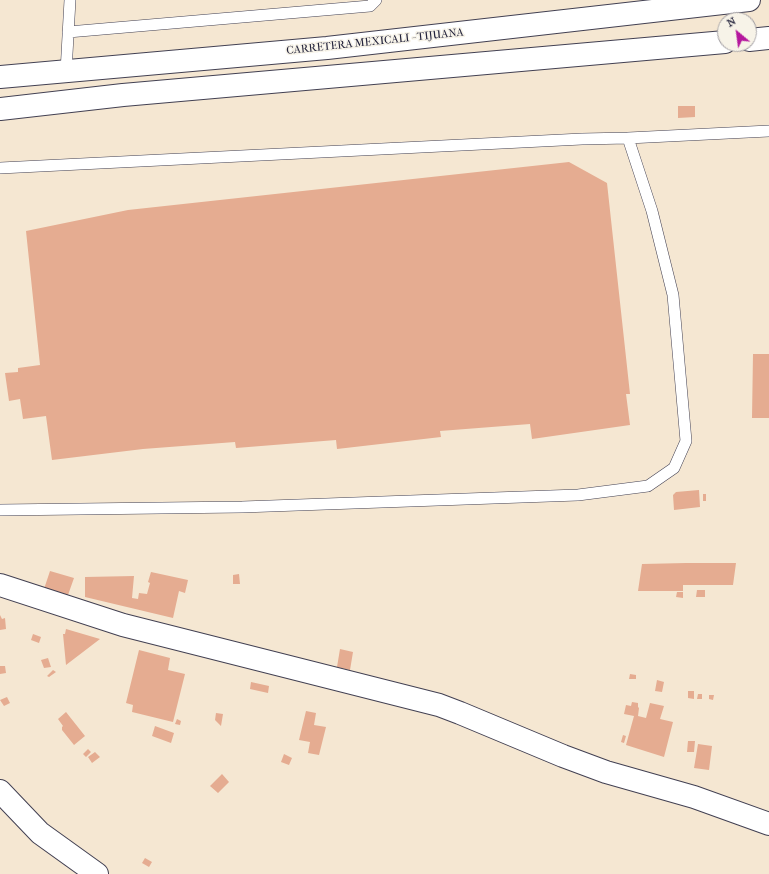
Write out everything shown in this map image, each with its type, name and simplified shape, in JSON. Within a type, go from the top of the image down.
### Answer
[{"type":"main road","name":"CARRETERA MEXICALI - TIJUANA","points":[[0,78],[327,48],[748,0]]},
{"type":"main road","points":[[757,39],[769,38]]},
{"type":"main road","points":[[0,109],[123,95],[717,43]]},
{"type":"main road","points":[[0,585],[123,626],[439,705],[606,772],[694,797],[769,824]]},
{"type":"main road","points":[[0,791],[40,832],[97,874]]},
{"type":"lane","points":[[66,72],[70,0]]},
{"type":"lane","points":[[68,32],[370,6],[376,0]]},
{"type":"lane","points":[[0,168],[769,131]]},
{"type":"lane","points":[[0,510],[242,507],[554,496],[578,495],[648,486],[674,468],[686,441],[672,295],[652,211],[628,138]]},
{"type":"building","points":[[678,106],[695,106],[695,117],[678,118]]},
{"type":"building","points":[[569,162],[607,183],[630,394],[626,394],[630,425],[532,439],[530,424],[440,431],[441,437],[337,449],[336,440],[236,448],[235,442],[143,449],[52,460],[46,416],[23,419],[20,399],[9,401],[5,373],[18,372],[18,368],[40,365],[26,231],[128,210]]},
{"type":"building","points":[[753,354],[769,354],[769,418],[752,418]]},
{"type":"building","points":[[699,490],[700,507],[674,510],[673,495],[676,492]]},
{"type":"building","points":[[703,494],[706,494],[706,501],[703,501]]},
{"type":"building","points":[[736,563],[733,585],[683,585],[683,591],[638,591],[642,564]]},
{"type":"building","points":[[50,571],[74,578],[68,595],[44,589]]},
{"type":"building","points":[[151,572],[188,580],[185,593],[179,591],[173,618],[85,597],[85,577],[134,576],[132,598],[138,599],[139,593],[147,594]]},
{"type":"building","points":[[239,574],[240,584],[233,584],[233,575]]},
{"type":"building","points":[[697,590],[705,590],[705,597],[696,597]]},
{"type":"building","points":[[677,592],[683,592],[683,598],[676,597]]},
{"type":"building","points":[[0,615],[2,619],[5,618],[6,629],[0,630]]},
{"type":"building","points":[[66,629],[100,639],[66,665],[63,634],[65,634]]},
{"type":"building","points":[[33,634],[41,637],[39,643],[31,640]]},
{"type":"building","points":[[340,649],[353,652],[350,670],[337,667]]},
{"type":"building","points":[[139,650],[170,658],[168,670],[185,674],[173,722],[132,712],[133,705],[126,703]]},
{"type":"building","points":[[48,658],[51,667],[44,668],[41,660]]},
{"type":"building","points":[[0,666],[5,666],[6,673],[0,674]]},
{"type":"building","points":[[53,670],[56,672],[49,677],[47,676]]},
{"type":"building","points":[[630,674],[636,675],[636,679],[629,679]]},
{"type":"building","points":[[657,680],[664,682],[662,692],[655,691]]},
{"type":"building","points":[[251,682],[269,686],[268,693],[250,689]]},
{"type":"building","points":[[688,691],[694,691],[694,699],[688,698]]},
{"type":"building","points":[[698,694],[702,694],[702,699],[697,699]]},
{"type":"building","points":[[709,695],[714,695],[713,700],[709,699]]},
{"type":"building","points":[[7,697],[10,703],[4,706],[0,700]]},
{"type":"building","points":[[632,702],[638,703],[638,716],[646,718],[650,703],[664,706],[660,719],[673,722],[664,757],[626,745],[634,716],[624,714],[626,705],[631,706]]},
{"type":"building","points":[[306,711],[316,713],[314,725],[326,727],[319,755],[308,753],[310,742],[299,740]]},
{"type":"building","points":[[66,712],[85,736],[74,745],[62,730],[63,726],[58,719]]},
{"type":"building","points":[[216,713],[223,714],[221,726],[215,720]]},
{"type":"building","points":[[177,719],[181,721],[180,725],[175,724]]},
{"type":"building","points":[[155,726],[174,733],[171,743],[152,736]]},
{"type":"building","points":[[623,735],[626,736],[624,743],[621,742]]},
{"type":"building","points":[[688,741],[695,741],[694,752],[687,752]]},
{"type":"building","points":[[698,744],[712,746],[709,770],[694,768]]},
{"type":"building","points":[[88,749],[91,752],[86,757],[83,754]]},
{"type":"building","points":[[95,752],[100,757],[92,763],[88,757]]},
{"type":"building","points":[[284,754],[292,758],[289,765],[281,762]]},
{"type":"building","points":[[222,774],[229,782],[218,793],[210,786]]},
{"type":"building","points":[[145,858],[152,862],[149,867],[142,863]]}]
